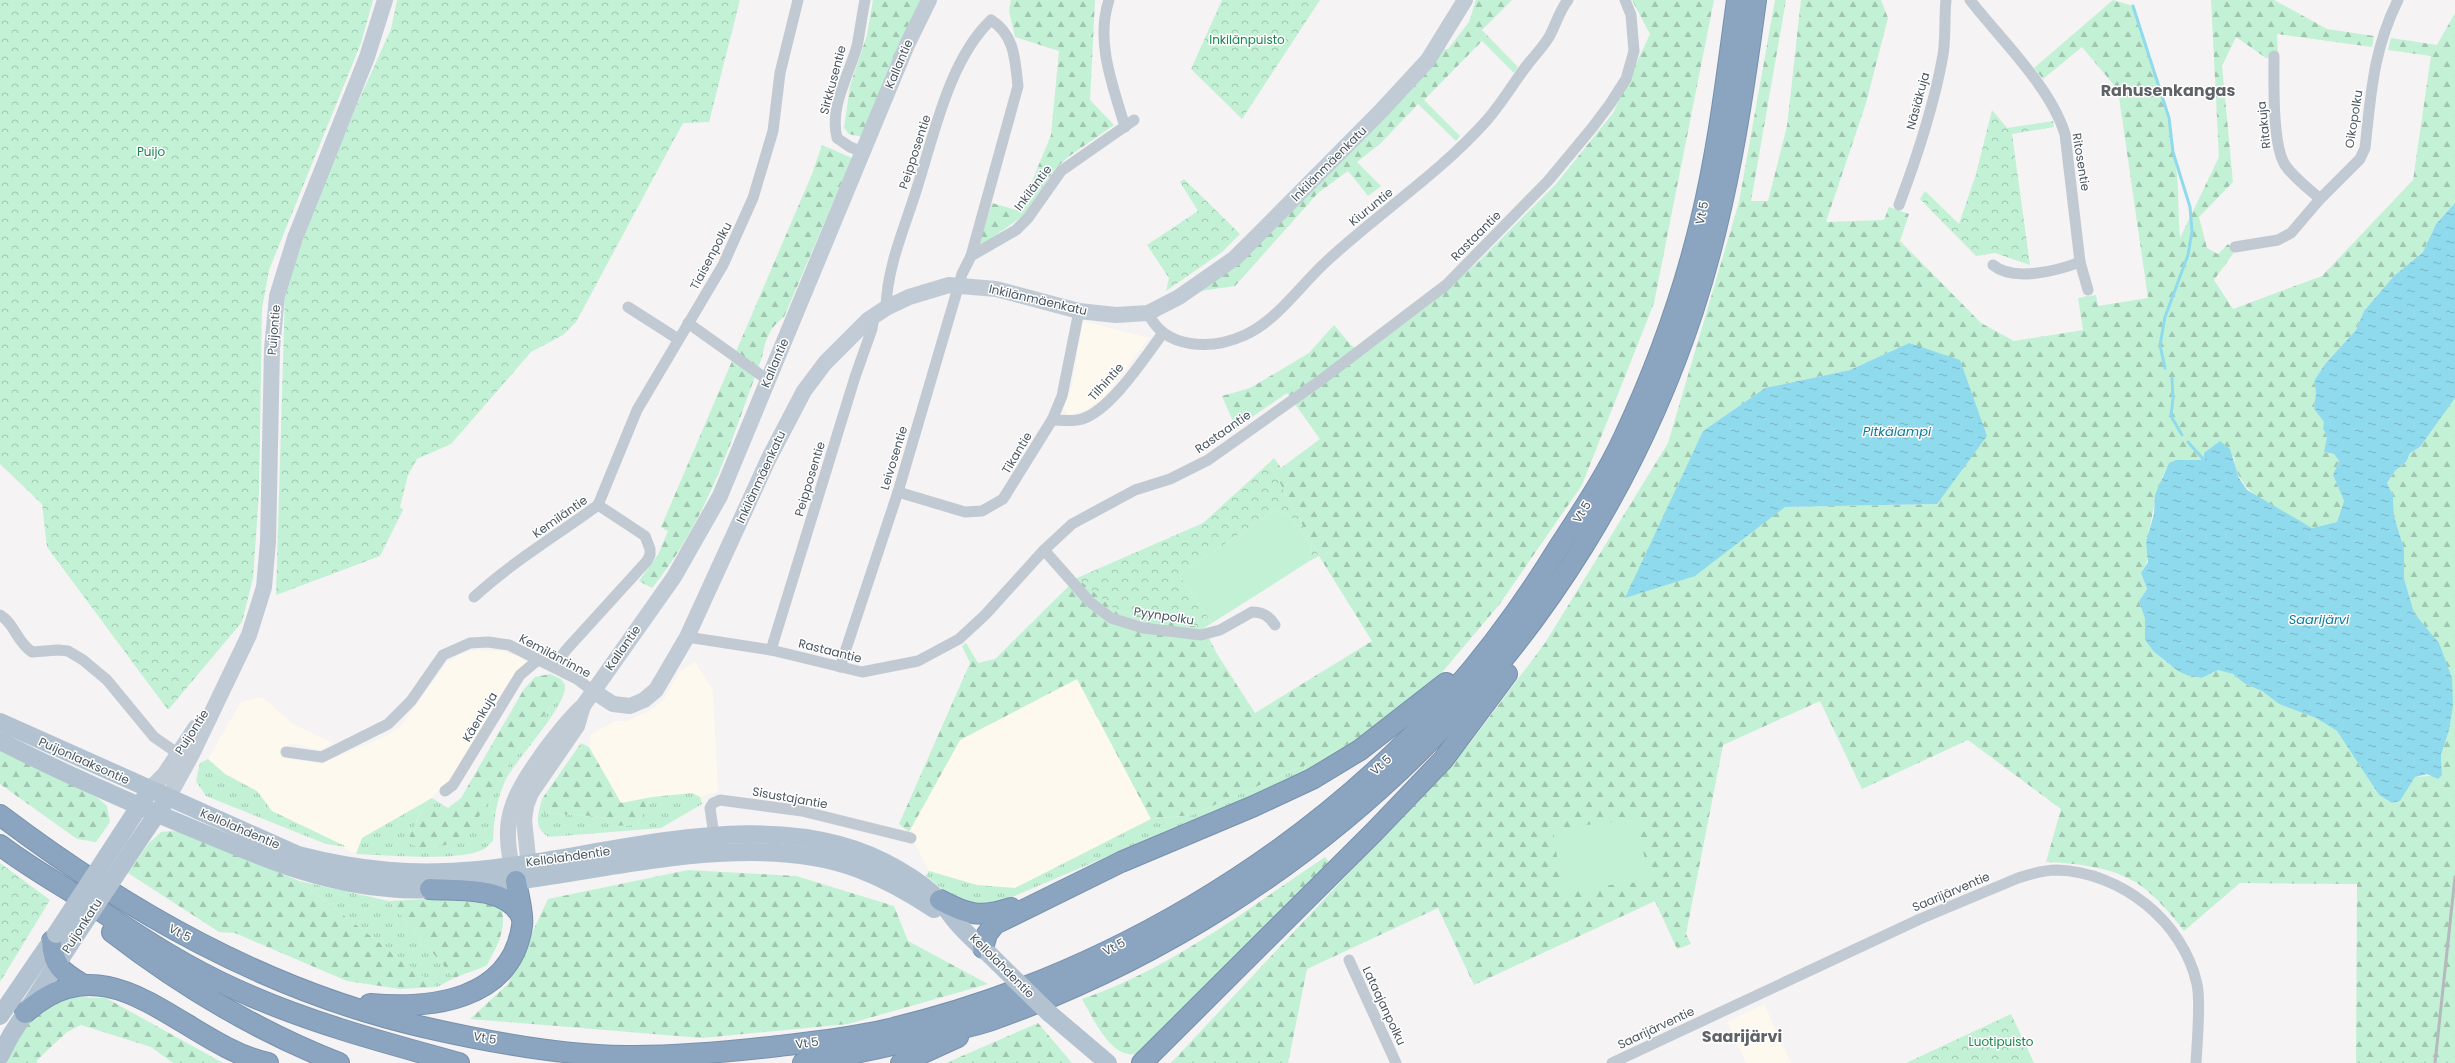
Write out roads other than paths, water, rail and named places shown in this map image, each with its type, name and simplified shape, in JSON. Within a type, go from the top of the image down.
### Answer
[{"type":"highway","name":"Vt 5","points":[[0,815],[45,849],[134,908],[230,960],[330,1000],[423,1027],[536,1048],[619,1056],[698,1055],[833,1040],[886,1030],[986,1001],[1093,958],[1161,923],[1252,867],[1288,842],[1387,760],[1452,693],[1534,587],[1614,456],[1657,360],[1686,276],[1701,218],[1726,82],[1737,0]]},
{"type":"highway","name":"Vt 5","points":[[803,1063],[875,1050],[987,1022],[1086,980],[1185,931],[1236,900],[1338,825],[1399,773],[1449,722],[1530,628],[1590,538],[1619,486],[1637,449],[1693,311],[1721,208],[1737,134],[1756,0]]},
{"type":"highway","points":[[987,952],[987,934],[995,924],[1121,862],[1268,800],[1312,779],[1360,750],[1441,688],[1511,618]]},
{"type":"highway","points":[[1145,1062],[1374,832],[1443,760],[1521,653],[1530,628]]},
{"type":"highway","name":"Vt 5","points":[[2,846],[144,939],[189,966],[234,989],[300,1017],[362,1037],[459,1063]]},
{"type":"highway","points":[[2,846],[141,955],[219,1006],[248,1022],[339,1063]]},
{"type":"highway","points":[[940,900],[974,914],[995,913],[1107,864],[1121,862]]},
{"type":"highway","points":[[330,1000],[389,1005],[421,1005],[457,998],[475,992],[489,983],[516,950],[522,925],[522,872]]},
{"type":"highway","points":[[430,889],[500,897],[513,904],[521,916]]},
{"type":"highway","points":[[59,940],[52,955],[57,965],[68,975],[82,984]]},
{"type":"highway","points":[[25,1013],[46,996],[82,984],[109,987],[142,998],[206,1036],[268,1063]]},
{"type":"highway","points":[[901,1063],[940,1047],[987,1022]]},
{"type":"main road","name":"Puijonlaaksontie","points":[[0,722],[168,798]]},
{"type":"main road","name":"Puijonlaaksontie","points":[[0,741],[156,814]]},
{"type":"main road","name":"Puijonkatu","points":[[127,841],[140,806],[149,790]]},
{"type":"main road","name":"Kellolahdentie","points":[[168,798],[298,855],[339,865],[391,872],[522,872]]},
{"type":"main road","name":"Puijonkatu","points":[[0,1016],[59,940],[127,841],[156,814],[168,798]]},
{"type":"main road","name":"Kellolahdentie","points":[[156,814],[299,871],[346,884],[391,889],[430,889],[522,872],[715,843],[785,835],[834,844],[897,869],[940,900],[954,920],[1049,1013],[1094,1063]]},
{"type":"main road","name":"Kellolahdentie","points":[[715,843],[796,854],[855,868],[912,894],[954,920]]},
{"type":"main road","name":"Puijonkatu","points":[[0,1056],[25,1013],[57,965]]},
{"type":"main road","name":"Kellolahdentie","points":[[1049,1013],[1108,1063]]},
{"type":"street","name":"Puijontie","points":[[168,798],[183,757],[232,672],[249,635],[264,587],[268,542],[272,349],[277,296],[295,238],[368,57],[385,0]]},
{"type":"street","name":"Tiaisenpolku","points":[[598,506],[637,410],[723,265],[753,198],[774,131],[780,73],[798,0]]},
{"type":"street","name":"Sirkkusentie","points":[[863,152],[850,147],[837,138],[835,121],[838,102],[857,46],[865,0]]},
{"type":"street","name":"Kallantie","points":[[522,872],[524,820],[526,806],[531,793],[577,726],[583,706],[592,691],[674,577],[720,496],[921,12],[929,0]]},
{"type":"street","points":[[1109,0],[1103,26],[1104,43],[1125,127]]},
{"type":"street","name":"Inkilänmäenkatu","points":[[592,691],[613,704],[630,706],[644,700],[663,680],[686,637],[769,458],[804,391],[837,350],[880,312],[930,290],[960,285],[1017,293],[1079,311],[1116,315],[1148,313],[1192,288],[1236,258],[1416,75],[1440,43],[1465,0]]},
{"type":"street","name":"Kiuruntie","points":[[1148,313],[1153,323],[1163,333],[1181,342],[1207,344],[1234,339],[1259,326],[1307,282],[1326,261],[1408,193],[1487,120],[1548,38],[1568,0]]},
{"type":"street","name":"Rastaantie","points":[[686,637],[772,650],[840,667],[870,672],[918,662],[937,653],[959,639],[985,615],[1044,550],[1072,524],[1135,490],[1170,479],[1208,460],[1321,380],[1446,285],[1548,181],[1592,128],[1626,79],[1634,51],[1631,15],[1625,0]]},
{"type":"street","name":"Näsiäkuja","points":[[1899,205],[1937,82],[1943,53],[1946,0]]},
{"type":"street","name":"Ritosentie","points":[[1970,0],[2047,97],[2060,120],[2066,142],[2080,262],[2088,290]]},
{"type":"street","name":"Oikopolku","points":[[2235,247],[2278,240],[2292,233],[2320,199],[2360,159],[2365,148],[2376,57],[2385,29],[2398,0]]},
{"type":"street","name":"Peipposentie","points":[[772,650],[856,377],[872,329],[880,312],[891,270],[951,84],[977,36],[991,20],[996,23]]},
{"type":"street","name":"Leivosentie","points":[[840,667],[898,492],[960,285],[964,267],[971,256],[1018,86],[1016,64],[1008,34],[996,23]]},
{"type":"street","name":"Ritakuja","points":[[2274,56],[2273,98],[2280,153],[2285,164],[2298,180],[2320,199]]},
{"type":"street","name":"Inkiläntie","points":[[971,256],[1016,230],[1028,218],[1061,171],[1134,120]]},
{"type":"street","points":[[1993,265],[2000,272],[2009,274],[2046,271],[2080,262]]},
{"type":"street","points":[[628,307],[678,339]]},
{"type":"street","name":"Tikantie","points":[[898,492],[965,512],[982,511],[990,508],[1003,499],[1010,490],[1052,420],[1062,396],[1079,311]]},
{"type":"street","points":[[688,323],[768,380]]},
{"type":"street","name":"Tilhintie","points":[[1052,420],[1082,420],[1099,411],[1116,393],[1163,333]]},
{"type":"street","name":"Kemiläntie","points":[[474,597],[510,566],[542,546],[598,506],[645,536],[648,541],[650,555],[647,561],[566,650],[554,667]]},
{"type":"street","name":"Pyynpolku","points":[[1044,550],[1090,602],[1118,620],[1143,628],[1201,635],[1220,630],[1252,612],[1257,612],[1264,613],[1275,625]]},
{"type":"street","points":[[0,615],[9,620],[21,644],[32,652],[63,650],[83,660],[107,680],[154,738],[183,757]]},
{"type":"street","name":"Kemilänrinne","points":[[286,752],[322,757],[388,724],[411,701],[443,655],[470,643],[488,642],[509,645],[577,679],[592,691]]},
{"type":"street","name":"Käenkuja","points":[[445,791],[453,785],[520,675],[539,659]]},
{"type":"street","name":"Puijontie","points":[[149,790],[183,757]]},
{"type":"street","name":"Sisustajantie","points":[[715,843],[710,808],[713,803],[720,800],[802,810],[911,838]]},
{"type":"street","name":"Saarijärventie","points":[[1612,1063],[1920,919],[2018,878],[2035,873],[2057,870],[2097,878],[2132,894],[2170,927],[2185,953],[2197,984],[2196,1063]]},
{"type":"street","name":"Lataajanpolku","points":[[1349,960],[1396,1063]]},
{"type":"water","name":"Saarijärvi","points":[[2455,203],[2455,398],[2420,447],[2410,453],[2406,462],[2395,471],[2387,483],[2393,495],[2394,516],[2404,549],[2404,578],[2414,613],[2439,643],[2452,678],[2453,705],[2449,730],[2441,755],[2442,775],[2438,779],[2427,774],[2415,777],[2400,801],[2392,803],[2379,795],[2337,731],[2316,718],[2279,704],[2262,691],[2245,684],[2233,674],[2218,670],[2202,678],[2187,675],[2178,671],[2154,652],[2145,640],[2145,619],[2139,601],[2147,589],[2141,573],[2148,562],[2146,542],[2154,514],[2155,495],[2169,463],[2176,460],[2204,460],[2204,453],[2220,441],[2230,449],[2239,478],[2247,490],[2312,528],[2337,522],[2344,501],[2333,475],[2339,461],[2334,454],[2324,452],[2327,436],[2323,429],[2324,422],[2314,409],[2316,392],[2314,381],[2325,364],[2356,330],[2364,311],[2394,276],[2423,252],[2436,224]]},
{"type":"water","name":"Pitkälampi","points":[[1909,343],[1960,360],[1987,436],[1937,504],[1785,507],[1695,576],[1625,598],[1703,431],[1765,388],[1850,370]]},
{"type":"waterway","points":[[2133,6],[2169,118],[2173,152],[2190,207],[2192,231],[2188,255],[2165,317],[2160,345],[2165,368]]},
{"type":"waterway","points":[[2172,378],[2173,398],[2171,416],[2182,435]]},
{"type":"waterway","points":[[2188,442],[2204,460]]},
{"type":"railway","points":[[2435,1063],[2455,877]]},
{"type":"district","name":"Rahusenkangas","points":[[2168,90]]},
{"type":"district","name":"Saarijärvi","points":[[1742,1036]]},
{"type":"park label","name":"Inkilänpuisto","points":[[1247,40]]},
{"type":"park label","name":"Puijo","points":[[151,152]]},
{"type":"park label","name":"Luotipuisto","points":[[2001,1042]]}]
